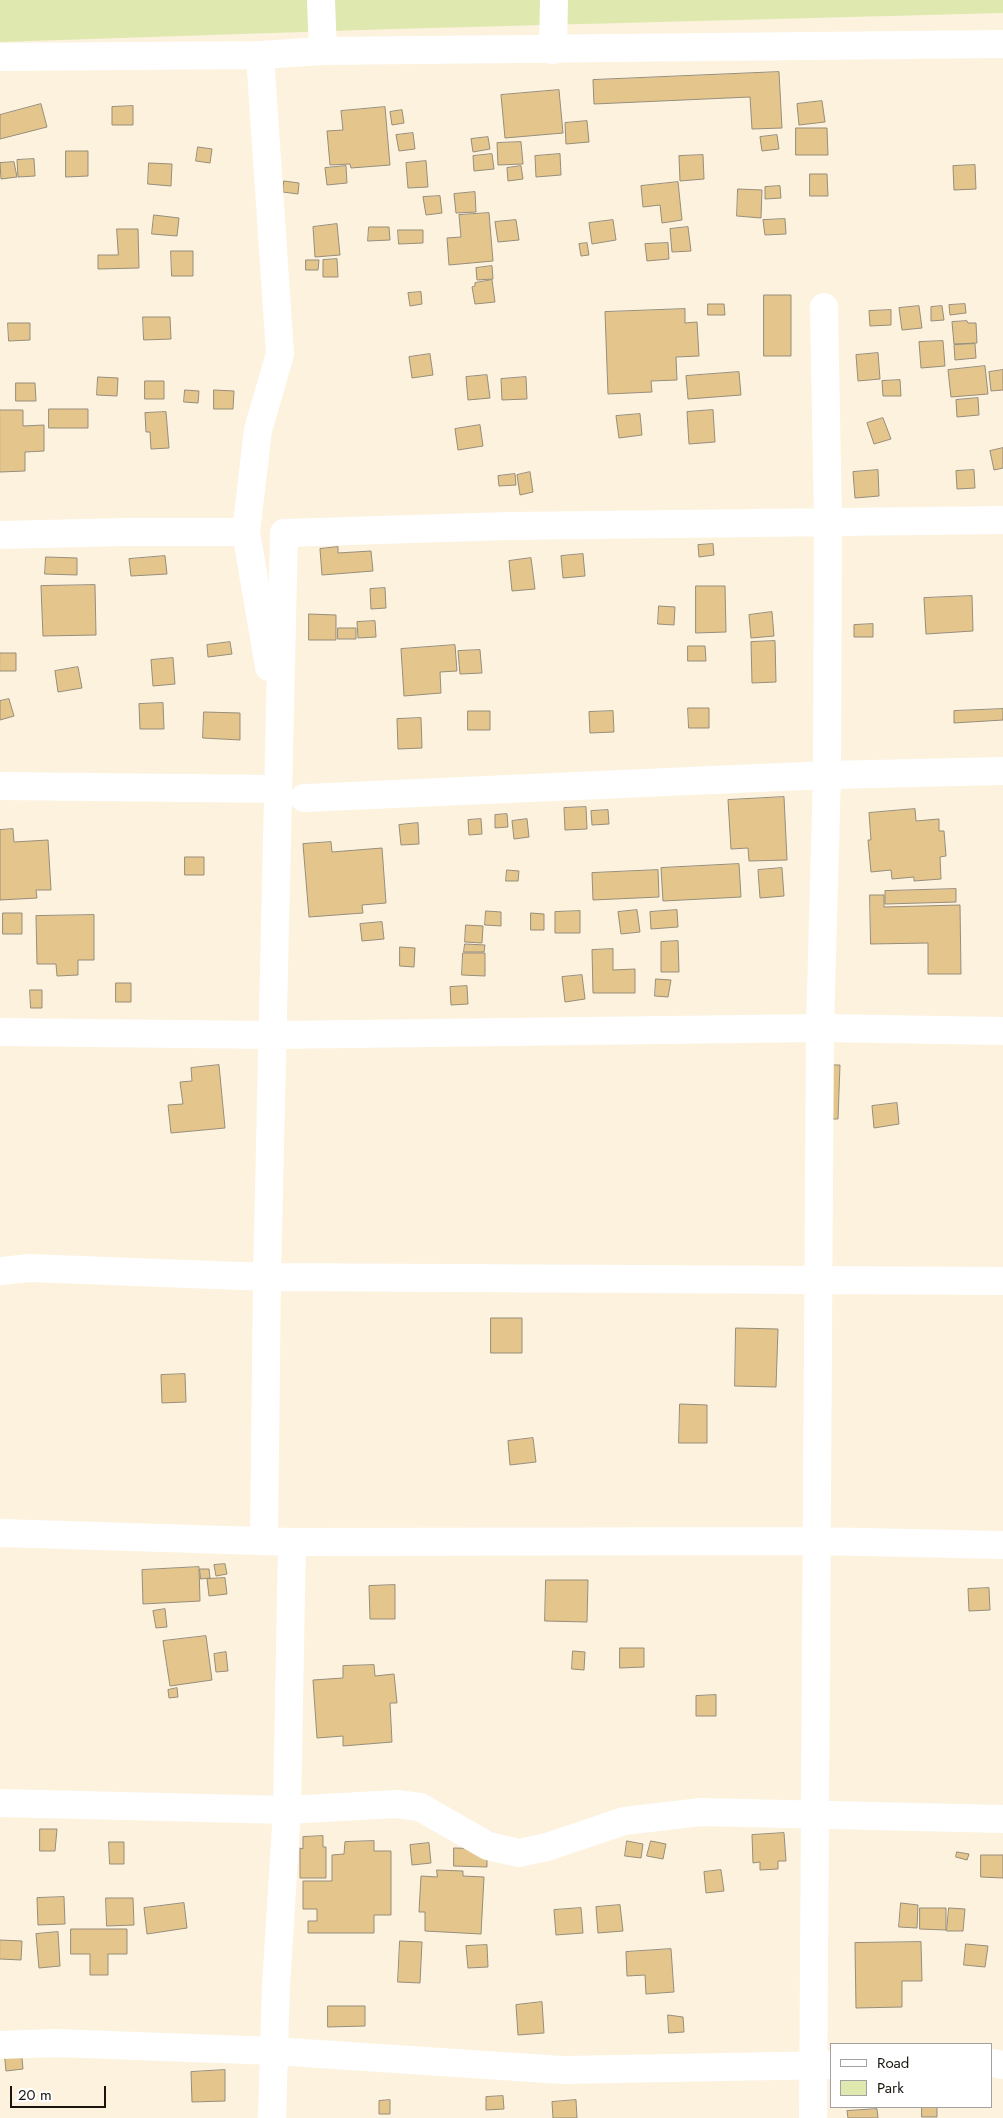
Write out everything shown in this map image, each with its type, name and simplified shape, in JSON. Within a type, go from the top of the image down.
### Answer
[{"type":"street","points":[[321,0],[323,51]]},
{"type":"street","points":[[553,50],[554,0]]},
{"type":"street","points":[[0,58],[260,55],[323,51],[1003,44]]},
{"type":"street","points":[[260,55],[280,354],[258,430],[246,532],[273,688],[278,789],[258,883],[273,1035]]},
{"type":"street","points":[[813,2118],[822,2066],[815,1815],[820,1028],[826,775],[828,522],[824,307]]},
{"type":"street","points":[[264,1540],[267,1277],[284,533],[510,526],[1003,520]]},
{"type":"street","points":[[0,536],[126,532],[246,532]]},
{"type":"street","points":[[304,798],[826,775],[1003,770]]},
{"type":"street","points":[[0,786],[278,789]]},
{"type":"street","points":[[0,1032],[273,1035],[820,1028],[1003,1031]]},
{"type":"street","points":[[0,1271],[30,1268],[267,1277],[818,1278],[1003,1281]]},
{"type":"street","points":[[0,1533],[292,1542],[1003,1544]]},
{"type":"street","points":[[272,2118],[287,1810],[292,1542]]},
{"type":"street","points":[[0,1803],[287,1810],[396,1804],[420,1807],[488,1846],[519,1853],[547,1847],[624,1821],[701,1812],[1003,1819]]},
{"type":"street","points":[[0,2045],[55,2042],[274,2051],[562,2070],[822,2066]]},
{"type":"green space","points":[[0,0],[1003,0],[1003,13],[393,29],[0,42]]},
{"type":"building","points":[[779,72],[782,128],[752,129],[750,97],[594,104],[593,80]]},
{"type":"building","points":[[559,90],[563,133],[505,138],[501,95]]},
{"type":"building","points":[[822,101],[825,122],[799,125],[797,104]]},
{"type":"building","points":[[41,104],[47,127],[0,139],[0,115]]},
{"type":"building","points":[[133,106],[133,125],[112,125],[112,107]]},
{"type":"building","points":[[385,107],[390,165],[351,168],[350,164],[330,165],[327,131],[343,130],[341,111]]},
{"type":"building","points":[[402,110],[404,123],[392,125],[390,112]]},
{"type":"building","points":[[587,121],[589,142],[566,144],[565,123]]},
{"type":"building","points":[[796,128],[827,128],[828,155],[796,155]]},
{"type":"building","points":[[413,133],[415,149],[399,151],[396,135]]},
{"type":"building","points":[[777,135],[779,149],[762,151],[760,137]]},
{"type":"building","points":[[488,137],[490,149],[473,152],[471,139]]},
{"type":"building","points":[[521,142],[523,164],[498,165],[497,143]]},
{"type":"building","points":[[198,147],[212,149],[210,163],[196,161]]},
{"type":"building","points":[[66,151],[88,151],[88,176],[66,177]]},
{"type":"building","points":[[492,154],[494,169],[474,171],[473,156]]},
{"type":"building","points":[[560,154],[561,175],[536,177],[535,156]]},
{"type":"building","points":[[703,155],[704,179],[680,181],[679,156]]},
{"type":"building","points":[[34,159],[35,176],[18,177],[17,160]]},
{"type":"building","points":[[426,161],[428,187],[408,188],[406,163]]},
{"type":"building","points":[[14,162],[17,177],[1,179],[0,163]]},
{"type":"building","points":[[149,163],[172,164],[171,186],[148,184]]},
{"type":"building","points":[[975,165],[976,189],[954,190],[953,166]]},
{"type":"building","points":[[346,166],[347,183],[327,185],[325,168]]},
{"type":"building","points":[[521,166],[523,179],[508,181],[507,168]]},
{"type":"building","points":[[810,174],[827,174],[828,196],[810,196]]},
{"type":"building","points":[[284,181],[299,183],[298,194],[283,192]]},
{"type":"building","points":[[678,182],[682,220],[662,223],[660,205],[643,207],[641,186]]},
{"type":"building","points":[[780,186],[781,198],[765,199],[765,187]]},
{"type":"building","points":[[738,189],[762,190],[761,218],[737,216]]},
{"type":"building","points":[[475,192],[476,212],[456,213],[454,194]]},
{"type":"building","points":[[440,196],[442,213],[426,215],[423,197]]},
{"type":"building","points":[[489,213],[493,261],[449,265],[447,238],[461,237],[459,215]]},
{"type":"building","points":[[154,215],[179,218],[177,236],[152,234]]},
{"type":"building","points":[[785,219],[786,234],[765,235],[763,220]]},
{"type":"building","points":[[516,220],[519,240],[498,242],[495,222]]},
{"type":"building","points":[[613,220],[616,240],[592,244],[589,223]]},
{"type":"building","points":[[337,224],[340,255],[315,257],[313,227]]},
{"type":"building","points":[[369,227],[389,227],[390,240],[368,241]]},
{"type":"building","points":[[688,227],[691,251],[672,252],[670,229]]},
{"type":"building","points":[[117,229],[138,229],[139,268],[98,269],[98,255],[118,255]]},
{"type":"building","points":[[398,230],[423,230],[423,243],[399,244]]},
{"type":"building","points":[[587,243],[589,255],[581,256],[579,244]]},
{"type":"building","points":[[668,243],[669,259],[647,261],[645,244]]},
{"type":"building","points":[[171,251],[193,251],[193,276],[172,276]]},
{"type":"building","points":[[337,259],[338,277],[323,277],[323,260]]},
{"type":"building","points":[[306,260],[319,260],[318,270],[306,270]]},
{"type":"building","points":[[492,266],[493,279],[477,280],[476,268]]},
{"type":"building","points":[[492,280],[495,302],[475,304],[472,287],[475,286],[475,283]]},
{"type":"building","points":[[421,292],[422,304],[410,306],[408,293]]},
{"type":"building","points":[[764,295],[791,295],[791,356],[764,356]]},
{"type":"building","points":[[708,304],[724,304],[725,315],[708,315]]},
{"type":"building","points":[[965,304],[966,313],[950,315],[949,305]]},
{"type":"building","points":[[919,306],[922,328],[902,330],[899,308]]},
{"type":"building","points":[[942,306],[944,320],[931,321],[931,307]]},
{"type":"building","points":[[685,309],[685,323],[697,322],[699,356],[676,357],[677,380],[651,381],[652,392],[608,394],[605,312]]},
{"type":"building","points":[[891,310],[891,325],[870,326],[869,311]]},
{"type":"building","points":[[143,317],[170,317],[171,339],[144,340]]},
{"type":"building","points":[[967,321],[968,323],[976,323],[977,343],[954,344],[952,322]]},
{"type":"building","points":[[8,323],[30,323],[30,340],[9,341]]},
{"type":"building","points":[[943,341],[945,366],[921,368],[919,342]]},
{"type":"building","points":[[975,344],[976,358],[955,360],[954,345]]},
{"type":"building","points":[[878,353],[880,379],[858,381],[856,355]]},
{"type":"building","points":[[430,354],[433,375],[412,378],[409,357]]},
{"type":"building","points":[[985,366],[988,394],[951,397],[948,370]]},
{"type":"building","points":[[1003,370],[1003,390],[991,391],[989,372]]},
{"type":"building","points":[[739,372],[741,395],[688,399],[686,376]]},
{"type":"building","points":[[487,375],[490,398],[468,400],[466,377]]},
{"type":"building","points":[[98,377],[118,378],[117,396],[97,395]]},
{"type":"building","points":[[526,377],[527,399],[502,400],[501,379]]},
{"type":"building","points":[[900,380],[901,396],[883,396],[882,381]]},
{"type":"building","points":[[145,381],[164,381],[164,399],[145,399]]},
{"type":"building","points":[[16,383],[35,383],[36,401],[16,401]]},
{"type":"building","points":[[185,390],[199,391],[198,403],[184,402]]},
{"type":"building","points":[[214,390],[234,391],[233,409],[214,409]]},
{"type":"building","points":[[978,398],[979,415],[957,417],[956,400]]},
{"type":"building","points":[[49,409],[88,409],[88,428],[49,428]]},
{"type":"building","points":[[0,410],[23,410],[23,426],[44,425],[44,451],[25,452],[25,471],[0,472]]},
{"type":"building","points":[[713,410],[715,442],[689,444],[687,412]]},
{"type":"building","points":[[166,412],[169,448],[151,449],[150,432],[146,432],[145,413]]},
{"type":"building","points":[[640,414],[642,435],[619,438],[616,416]]},
{"type":"building","points":[[883,418],[891,439],[874,444],[867,423]]},
{"type":"building","points":[[480,425],[483,446],[458,450],[455,429]]},
{"type":"building","points":[[1003,448],[1003,468],[994,470],[990,451]]},
{"type":"building","points":[[878,470],[879,496],[855,498],[853,472]]},
{"type":"building","points":[[974,470],[975,488],[957,489],[956,471]]},
{"type":"building","points":[[530,472],[533,492],[520,495],[517,475]]},
{"type":"building","points":[[515,474],[516,485],[499,486],[498,476]]},
{"type":"building","points":[[713,544],[714,555],[699,557],[698,545]]},
{"type":"building","points":[[338,547],[338,553],[371,551],[373,571],[322,575],[320,549]]},
{"type":"building","points":[[583,554],[585,576],[563,578],[561,556]]},
{"type":"building","points":[[165,556],[167,574],[131,576],[129,559]]},
{"type":"building","points":[[46,557],[77,558],[77,575],[45,574]]},
{"type":"building","points":[[531,558],[535,589],[512,591],[509,561]]},
{"type":"building","points":[[95,585],[96,635],[43,636],[41,586]]},
{"type":"building","points":[[696,586],[725,586],[726,632],[696,633]]},
{"type":"building","points":[[385,588],[386,608],[371,609],[370,589]]},
{"type":"building","points":[[972,596],[973,631],[926,634],[924,598]]},
{"type":"building","points":[[659,606],[675,607],[674,625],[658,624]]},
{"type":"building","points":[[772,612],[774,636],[751,638],[749,615]]},
{"type":"building","points":[[309,614],[336,615],[336,640],[309,640]]},
{"type":"building","points":[[375,621],[376,637],[358,638],[357,622]]},
{"type":"building","points":[[873,624],[873,637],[854,637],[854,625]]},
{"type":"building","points":[[338,628],[356,628],[356,639],[338,639]]},
{"type":"building","points":[[775,641],[776,682],[752,683],[751,642]]},
{"type":"building","points":[[230,642],[232,654],[208,657],[207,645]]},
{"type":"building","points":[[455,645],[457,671],[440,672],[441,693],[404,696],[401,649]]},
{"type":"building","points":[[688,646],[705,646],[706,661],[688,661]]},
{"type":"building","points":[[480,650],[482,673],[460,674],[458,651]]},
{"type":"building","points":[[0,653],[16,653],[16,671],[0,671]]},
{"type":"building","points":[[173,658],[175,684],[153,686],[151,660]]},
{"type":"building","points":[[78,667],[82,688],[58,692],[55,671]]},
{"type":"building","points":[[9,699],[14,716],[0,720],[0,701]]},
{"type":"building","points":[[163,703],[164,729],[140,729],[139,704]]},
{"type":"building","points":[[688,708],[709,708],[709,728],[689,728]]},
{"type":"building","points":[[1003,709],[1003,720],[954,723],[954,711]]},
{"type":"building","points":[[468,711],[490,711],[490,730],[468,730]]},
{"type":"building","points":[[613,711],[614,732],[590,733],[589,712]]},
{"type":"building","points":[[204,712],[240,713],[240,740],[203,738]]},
{"type":"building","points":[[421,718],[422,748],[398,749],[397,719]]},
{"type":"building","points":[[784,797],[787,860],[749,861],[748,848],[731,849],[728,800]]},
{"type":"building","points":[[586,807],[587,829],[565,830],[564,808]]},
{"type":"building","points":[[915,809],[916,821],[939,819],[939,831],[944,831],[946,856],[940,857],[941,879],[914,881],[914,877],[892,879],[891,870],[871,872],[868,840],[871,840],[869,813]]},
{"type":"building","points":[[608,810],[609,824],[592,825],[591,811]]},
{"type":"building","points":[[507,814],[508,827],[495,828],[495,815]]},
{"type":"building","points":[[481,819],[482,834],[469,835],[468,820]]},
{"type":"building","points":[[527,819],[529,837],[514,839],[512,821]]},
{"type":"building","points":[[418,823],[419,844],[401,845],[399,825]]},
{"type":"building","points":[[13,829],[14,842],[48,840],[51,890],[36,890],[37,898],[0,900],[0,830]]},
{"type":"building","points":[[331,842],[332,852],[382,848],[386,903],[362,905],[363,913],[309,917],[303,844]]},
{"type":"building","points":[[185,857],[204,857],[204,875],[185,875]]},
{"type":"building","points":[[739,864],[741,897],[663,901],[661,868]]},
{"type":"building","points":[[782,868],[784,896],[760,898],[758,870]]},
{"type":"building","points":[[507,870],[519,871],[518,881],[506,881]]},
{"type":"building","points":[[658,870],[659,897],[593,900],[592,873]]},
{"type":"building","points":[[956,889],[956,902],[885,904],[885,891]]},
{"type":"building","points":[[870,895],[884,895],[884,907],[960,905],[961,974],[928,974],[928,943],[871,944]]},
{"type":"building","points":[[637,910],[640,932],[621,934],[618,912]]},
{"type":"building","points":[[677,910],[678,927],[651,929],[650,912]]},
{"type":"building","points":[[486,911],[501,912],[501,926],[485,925]]},
{"type":"building","points":[[580,911],[580,933],[555,933],[555,912]]},
{"type":"building","points":[[3,913],[22,913],[22,934],[3,934]]},
{"type":"building","points":[[531,913],[544,914],[544,930],[531,930]]},
{"type":"building","points":[[94,915],[94,960],[78,960],[78,975],[57,976],[56,964],[37,964],[36,916]]},
{"type":"building","points":[[382,922],[384,939],[362,941],[360,924]]},
{"type":"building","points":[[466,925],[483,926],[482,943],[465,942]]},
{"type":"building","points":[[678,941],[679,972],[661,972],[661,942]]},
{"type":"building","points":[[465,944],[485,945],[484,952],[464,952]]},
{"type":"building","points":[[400,947],[415,948],[414,967],[400,966]]},
{"type":"building","points":[[613,949],[613,970],[635,969],[635,993],[593,993],[592,950]]},
{"type":"building","points":[[463,953],[485,953],[485,976],[462,975]]},
{"type":"building","points":[[582,975],[585,999],[565,1002],[562,977]]},
{"type":"building","points":[[656,979],[671,980],[668,997],[655,996]]},
{"type":"building","points":[[116,983],[131,983],[131,1002],[116,1002]]},
{"type":"building","points":[[467,986],[468,1004],[451,1005],[450,987]]},
{"type":"building","points":[[30,990],[42,990],[42,1008],[31,1008]]},
{"type":"building","points":[[219,1065],[225,1128],[171,1133],[168,1105],[183,1104],[180,1082],[192,1081],[191,1068]]},
{"type":"building","points":[[825,1065],[840,1065],[838,1119],[824,1119]]},
{"type":"building","points":[[897,1103],[899,1124],[874,1128],[872,1106]]},
{"type":"building","points":[[491,1318],[522,1318],[522,1353],[491,1353]]},
{"type":"building","points":[[736,1328],[778,1329],[776,1387],[735,1386]]},
{"type":"building","points":[[185,1374],[186,1402],[162,1403],[161,1375]]},
{"type":"building","points":[[680,1404],[707,1405],[707,1443],[679,1443]]},
{"type":"building","points":[[533,1438],[536,1462],[510,1465],[508,1441]]},
{"type":"building","points":[[225,1564],[227,1574],[216,1576],[214,1565]]},
{"type":"building","points":[[199,1567],[200,1601],[143,1604],[142,1570]]},
{"type":"building","points":[[200,1569],[209,1569],[210,1578],[201,1579]]},
{"type":"building","points":[[225,1578],[227,1594],[209,1596],[207,1579]]},
{"type":"building","points":[[546,1580],[588,1580],[587,1622],[545,1621]]},
{"type":"building","points":[[395,1585],[395,1619],[370,1619],[369,1586]]},
{"type":"building","points":[[989,1588],[990,1610],[969,1611],[968,1589]]},
{"type":"building","points":[[165,1609],[167,1627],[156,1628],[153,1611]]},
{"type":"building","points":[[206,1636],[212,1680],[170,1686],[163,1641]]},
{"type":"building","points":[[620,1648],[644,1648],[644,1667],[620,1668]]},
{"type":"building","points":[[573,1651],[585,1652],[584,1670],[572,1669]]},
{"type":"building","points":[[226,1652],[228,1671],[216,1672],[214,1654]]},
{"type":"building","points":[[374,1665],[375,1676],[394,1674],[397,1703],[390,1703],[392,1742],[343,1746],[343,1736],[317,1738],[313,1680],[343,1678],[343,1666]]},
{"type":"building","points":[[177,1688],[178,1697],[169,1698],[168,1690]]},
{"type":"building","points":[[716,1695],[716,1716],[696,1716],[696,1696]]},
{"type":"building","points":[[40,1829],[57,1829],[55,1851],[40,1851]]},
{"type":"building","points":[[784,1833],[786,1861],[778,1861],[778,1869],[760,1870],[760,1862],[753,1863],[752,1835]]},
{"type":"building","points":[[323,1836],[323,1847],[326,1847],[326,1878],[300,1878],[300,1848],[303,1849],[303,1837]]},
{"type":"building","points":[[374,1841],[374,1851],[391,1851],[391,1915],[374,1915],[374,1933],[308,1933],[308,1921],[317,1921],[317,1909],[303,1909],[303,1881],[332,1881],[332,1855],[344,1854],[345,1842]]},
{"type":"building","points":[[627,1841],[643,1844],[641,1858],[625,1856]]},
{"type":"building","points":[[651,1841],[666,1844],[663,1859],[647,1856]]},
{"type":"building","points":[[109,1842],[124,1842],[124,1864],[110,1864]]},
{"type":"building","points":[[429,1843],[431,1863],[412,1865],[410,1845]]},
{"type":"building","points":[[454,1848],[487,1849],[487,1867],[454,1866]]},
{"type":"building","points":[[957,1852],[969,1854],[967,1860],[956,1857]]},
{"type":"building","points":[[981,1855],[1003,1855],[1003,1878],[981,1877]]},
{"type":"building","points":[[437,1870],[463,1871],[463,1876],[484,1877],[481,1934],[425,1931],[425,1912],[419,1912],[421,1876],[437,1877]]},
{"type":"building","points":[[721,1870],[724,1891],[706,1893],[704,1872]]},
{"type":"building","points":[[64,1897],[65,1924],[38,1925],[37,1898]]},
{"type":"building","points":[[106,1898],[133,1898],[134,1925],[107,1926]]},
{"type":"building","points":[[184,1903],[187,1928],[147,1934],[144,1908]]},
{"type":"building","points":[[901,1903],[918,1905],[917,1928],[899,1927]]},
{"type":"building","points":[[620,1905],[623,1931],[598,1933],[596,1907]]},
{"type":"building","points":[[581,1908],[583,1933],[556,1935],[554,1910]]},
{"type":"building","points":[[920,1908],[946,1908],[946,1930],[920,1929]]},
{"type":"building","points":[[949,1908],[965,1909],[963,1931],[947,1931]]},
{"type":"building","points":[[71,1929],[127,1929],[127,1954],[108,1954],[108,1975],[90,1975],[90,1954],[71,1954]]},
{"type":"building","points":[[58,1932],[60,1966],[39,1968],[36,1934]]},
{"type":"building","points":[[0,1940],[22,1941],[21,1960],[0,1959]]},
{"type":"building","points":[[400,1941],[422,1942],[420,1983],[398,1982]]},
{"type":"building","points":[[921,1942],[922,1981],[902,1981],[902,2007],[856,2008],[855,1943]]},
{"type":"building","points":[[966,1944],[988,1946],[985,1967],[964,1965]]},
{"type":"building","points":[[487,1945],[488,1967],[468,1968],[466,1946]]},
{"type":"building","points":[[671,1949],[674,1992],[646,1994],[645,1975],[627,1976],[626,1952]]},
{"type":"building","points":[[542,2002],[544,2033],[518,2035],[516,2005]]},
{"type":"building","points":[[328,2006],[365,2006],[365,2026],[328,2027]]},
{"type":"building","points":[[668,2015],[683,2017],[684,2032],[669,2033]]},
{"type":"building","points":[[21,2048],[23,2069],[6,2071],[4,2050]]},
{"type":"building","points":[[225,2070],[225,2101],[192,2102],[191,2072]]},
{"type":"building","points":[[503,2096],[504,2109],[486,2110],[486,2097]]},
{"type":"building","points":[[390,2100],[390,2114],[379,2114],[379,2101]]},
{"type":"building","points":[[576,2100],[577,2118],[553,2118],[552,2102]]},
{"type":"building","points":[[922,2108],[937,2108],[937,2117],[922,2117]]},
{"type":"building","points":[[877,2109],[878,2118],[848,2118],[847,2111]]}]
